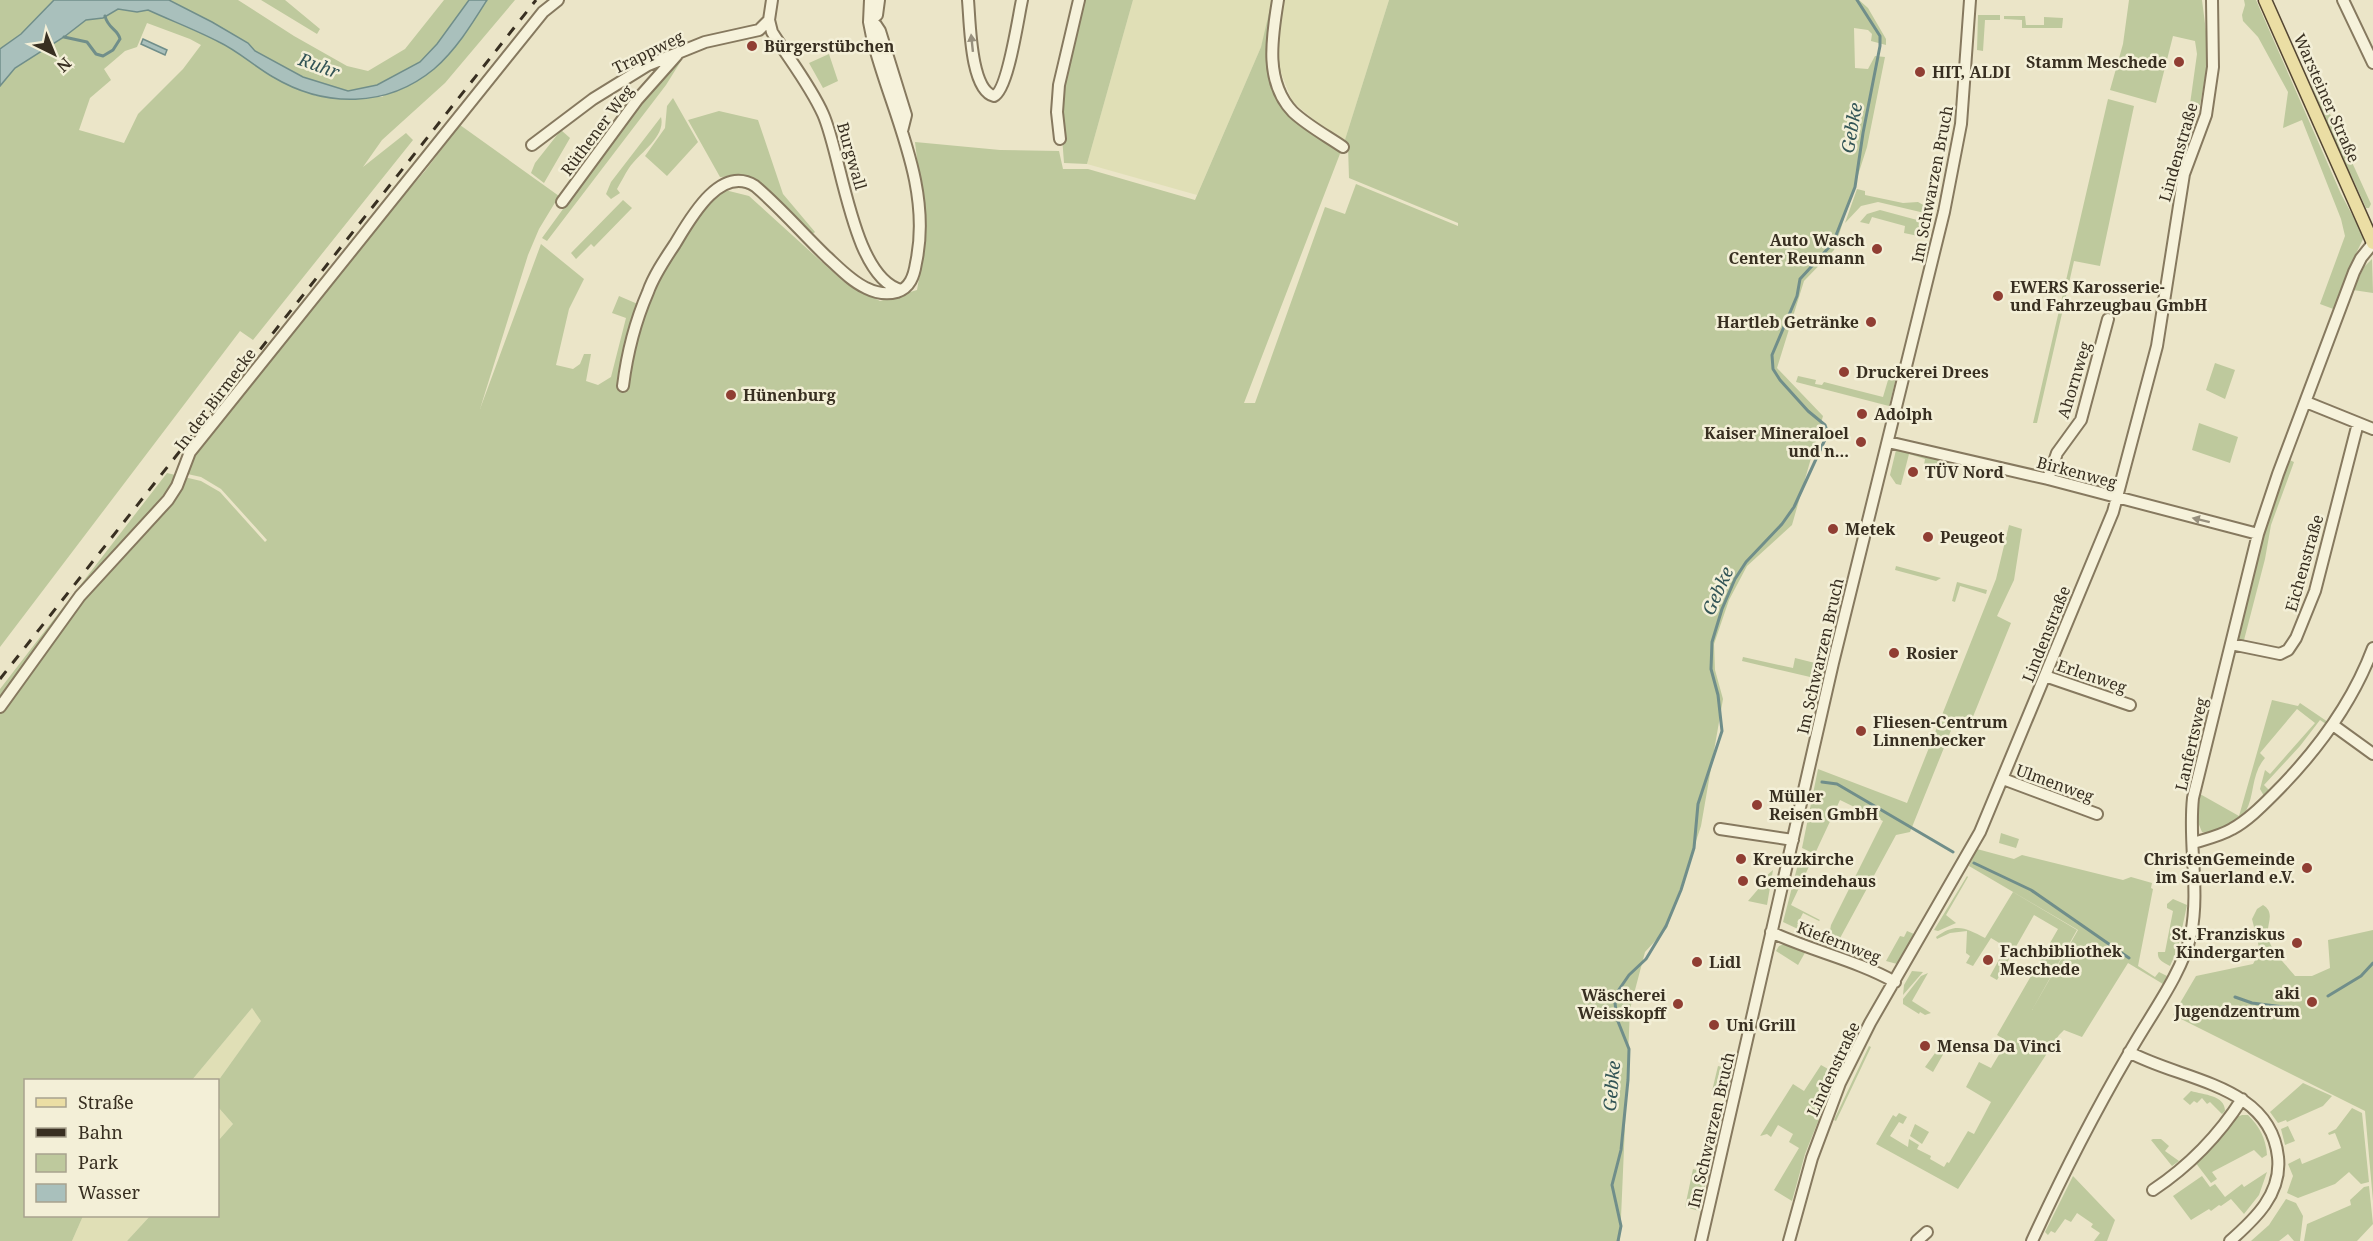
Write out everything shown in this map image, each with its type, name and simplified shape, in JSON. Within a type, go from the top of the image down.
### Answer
[{"type":"main road","name":"Warsteiner Straße","points":[[2265,0],[2373,243]]},
{"type":"street","name":"In der Birmecke","points":[[0,707],[80,596],[168,501],[177,486],[190,452],[543,12],[558,0]]},
{"type":"street","points":[[756,32],[765,27],[769,20],[772,0]]},
{"type":"street","points":[[870,0],[875,22]]},
{"type":"street","points":[[623,386],[629,350],[651,283],[699,207],[714,192],[731,182],[744,180],[755,186],[844,273],[866,288],[880,293],[901,290],[909,284],[914,272],[920,230],[915,183],[902,131],[873,42],[879,0]]},
{"type":"street","points":[[968,0],[973,51],[982,86],[990,96],[998,95],[1003,87],[1022,0]]},
{"type":"street","points":[[1060,139],[1057,112],[1059,85],[1079,0]]},
{"type":"street","points":[[1278,0],[1272,44],[1273,68],[1278,88],[1294,112],[1343,147]]},
{"type":"street","name":"Im Schwarzen Bruch","points":[[1701,1241],[1835,656],[1942,223],[1959,140],[1971,0]]},
{"type":"street","name":"Lindenstraße","points":[[1789,1241],[1811,1160],[1829,1110],[1863,1037],[1968,855],[2003,779],[2117,498],[2157,346],[2184,174],[2206,115],[2213,67],[2212,0]]},
{"type":"street","points":[[2343,0],[2373,63]]},
{"type":"street","name":"Burgwall","points":[[769,20],[778,41],[825,117],[860,241],[872,265],[885,283]]},
{"type":"street","points":[[756,32],[778,41]]},
{"type":"street","name":"Trappweg","points":[[532,145],[617,83],[648,65],[705,42],[756,32]]},
{"type":"street","name":"Rüthener Weg","points":[[562,202],[637,100],[681,50]]},
{"type":"street","name":"Lanfertsweg","points":[[2032,1241],[2129,1052],[2175,974],[2190,939],[2195,890],[2191,818],[2193,798],[2258,534],[2278,474],[2356,266],[2373,243]]},
{"type":"street","points":[[880,293],[886,288],[885,283],[901,290]]},
{"type":"street","name":"Ahornweg","points":[[2048,479],[2060,449],[2081,420],[2108,319]]},
{"type":"street","points":[[2306,402],[2373,429]]},
{"type":"street","name":"Eichenstraße","points":[[2231,644],[2280,654],[2288,650],[2296,638],[2315,591],[2358,423]]},
{"type":"street","name":"Birkenweg","points":[[1888,442],[2048,479],[2258,534]]},
{"type":"street","points":[[2193,843],[2232,830],[2292,776],[2333,725],[2355,688],[2373,648]]},
{"type":"street","name":"Erlenweg","points":[[2045,676],[2130,705]]},
{"type":"street","points":[[2333,725],[2373,753]]},
{"type":"street","name":"Ulmenweg","points":[[2003,779],[2097,814]]},
{"type":"street","points":[[1720,829],[1793,840]]},
{"type":"street","name":"Kiefernweg","points":[[1771,932],[1814,950],[1878,972],[1895,982]]},
{"type":"street","points":[[2129,1052],[2146,1062],[2230,1092],[2262,1114],[2271,1128],[2277,1147],[2278,1168],[2274,1189],[2265,1206],[2252,1222],[2230,1241]]},
{"type":"street","points":[[2153,1190],[2197,1155],[2242,1099]]},
{"type":"street","points":[[1917,1241],[1927,1232]]},
{"type":"green space","points":[[0,0],[54,0],[21,34],[0,49]]},
{"type":"green space","points":[[169,0],[238,0],[347,66],[368,71],[405,49],[444,0],[469,0],[437,44],[420,62],[377,85],[348,91],[303,77],[255,51],[248,43],[212,22]]},
{"type":"green space","points":[[261,0],[285,0],[320,29],[317,34]]},
{"type":"green space","points":[[487,0],[515,0],[445,83],[382,140],[363,167],[406,133],[413,140],[253,340],[240,331],[0,647],[0,86],[2,83],[15,68],[86,20],[103,18],[118,9],[137,12],[148,10],[220,42],[316,96],[382,97],[462,38]],"holes":[[[147,23],[201,45],[183,69],[138,114],[124,143],[79,130],[90,98],[111,80],[104,69],[125,51],[137,47]]]},
{"type":"green space","points":[[1082,0],[1133,0],[1087,164],[1064,163],[1059,97]]},
{"type":"green space","points":[[1133,0],[1275,0],[1261,47],[1197,195],[1087,164]]},
{"type":"green space","points":[[1272,0],[1283,0],[1279,25],[1279,64],[1291,100],[1300,111],[1343,146],[1389,0],[1859,0],[1868,8],[1886,39],[1886,45],[1871,41],[1872,34],[1868,30],[1854,28],[1855,68],[1868,69],[1875,56],[1885,57],[1867,147],[1834,250],[1804,281],[1777,368],[1823,416],[1792,525],[1747,566],[1729,600],[1714,644],[1715,670],[1723,699],[1701,826],[1667,928],[1645,952],[1630,1009],[1620,1241],[127,1241],[149,1217],[219,1217],[219,1140],[233,1124],[219,1108],[219,1080],[261,1021],[252,1008],[193,1079],[24,1079],[24,1217],[83,1217],[72,1241],[0,1241],[0,689],[167,473],[201,481],[220,492],[265,542],[267,540],[221,489],[201,477],[183,473],[190,455],[324,288],[425,171],[460,125],[559,196],[539,229],[528,255],[480,409],[541,244],[584,279],[569,309],[556,365],[573,369],[580,364],[584,354],[591,354],[586,381],[598,385],[611,377],[626,318],[612,313],[619,296],[647,308],[660,277],[679,245],[702,214],[725,190],[749,196],[845,283],[880,301],[917,290],[925,226],[915,142],[1000,150],[1059,151],[1063,169],[1088,169],[1195,200],[1261,47]],"holes":[[[1343,146],[1348,146],[1349,178],[1458,223],[1458,226],[1356,184],[1345,214],[1325,207],[1255,403],[1244,403]]]},
{"type":"green space","points":[[1283,0],[1389,0],[1343,146],[1292,101],[1280,70],[1278,48]]},
{"type":"green space","points":[[2129,0],[2202,0],[2209,55],[2200,105],[2190,104],[2197,54],[2195,41],[2173,36],[2156,103],[2110,90],[2123,44]]},
{"type":"green space","points":[[2244,0],[2256,0],[2341,194],[2364,237],[2351,264],[2336,310],[2320,304],[2345,236],[2341,219],[2302,120],[2283,128],[2288,92],[2258,37],[2243,21]]},
{"type":"green space","points":[[1978,15],[2000,15],[2000,20],[1985,20],[1983,51],[1977,50]]},
{"type":"green space","points":[[2004,16],[2025,16],[2026,25],[2044,25],[2044,17],[2063,18],[2062,28],[2022,28],[2022,20],[2004,19]]},
{"type":"green space","points":[[829,54],[838,81],[823,88],[809,63]]},
{"type":"green space","points":[[677,59],[681,61],[666,85],[547,241],[542,238],[637,107]]},
{"type":"green space","points":[[2311,84],[2320,92],[2371,204],[2369,208],[2366,208],[2343,162]]},
{"type":"green space","points":[[673,98],[698,142],[667,176],[645,156],[665,128],[667,106]]},
{"type":"green space","points":[[2108,99],[2134,106],[2100,266],[2074,261],[2037,423],[2033,423]]},
{"type":"green space","points":[[719,111],[758,120],[783,194],[815,232],[809,237],[757,183],[744,176],[720,177],[688,120]]},
{"type":"green space","points":[[661,117],[660,131],[656,138],[633,162],[617,189],[620,193],[611,199],[606,194],[611,182]]},
{"type":"green space","points":[[561,130],[570,138],[544,183],[531,173],[535,163]]},
{"type":"green space","points":[[1857,189],[1865,191],[1865,195],[1903,203],[1918,202],[1934,211],[1933,215],[1878,202],[1861,206],[1845,223]]},
{"type":"green space","points":[[623,200],[632,208],[594,247],[591,244],[576,259],[571,253]]},
{"type":"green space","points":[[1880,210],[1932,224],[1928,238],[1904,233],[1905,226],[1872,217],[1869,224],[1860,222],[1867,214]]},
{"type":"green space","points":[[2372,259],[2373,293],[2353,290],[2364,267]]},
{"type":"green space","points":[[2215,363],[2235,370],[2225,399],[2206,390]]},
{"type":"green space","points":[[1891,370],[1897,374],[1889,406],[1796,382],[1798,376],[1816,380],[1815,384],[1822,385],[1824,382],[1883,397]]},
{"type":"green space","points":[[2199,423],[2238,437],[2230,463],[2192,450]]},
{"type":"green space","points":[[1901,449],[1984,470],[1983,474],[1942,463],[1940,469],[1924,465],[1925,459],[1909,454],[1901,485],[1896,484],[1890,475],[1896,450]]},
{"type":"green space","points":[[2287,459],[2294,462],[2271,525],[2265,559],[2243,644],[2234,642],[2261,533]]},
{"type":"green space","points":[[2009,525],[2022,529],[2014,580],[1997,616],[2011,623],[1970,724],[1956,718],[1910,832],[1896,835],[1839,940],[1829,936],[1831,925],[1883,821],[1840,800],[1815,854],[1802,848],[1818,769],[1907,803],[1996,579]]},
{"type":"green space","points":[[1896,566],[1941,578],[1936,581],[1895,570]]},
{"type":"green space","points":[[1957,582],[1987,590],[1986,594],[1960,586],[1955,602],[1952,601]]},
{"type":"green space","points":[[1819,650],[1829,652],[1823,680],[1742,661],[1743,657],[1793,668],[1795,658],[1815,663]]},
{"type":"green space","points":[[2272,700],[2298,706],[2300,703],[2328,722],[2326,724],[2320,720],[2300,746],[2264,785],[2269,790],[2264,796],[2260,789],[2265,770],[2270,774],[2315,723],[2297,709],[2260,753],[2265,758],[2257,771],[2249,804],[2243,815],[2235,822],[2211,834],[2202,832],[2197,820],[2200,794],[2239,816]]},
{"type":"green space","points":[[2001,833],[2019,839],[2016,848],[1999,843]]},
{"type":"green space","points":[[1977,849],[2014,859],[2022,855],[2123,880],[2131,877],[2152,883],[2151,888],[2153,889],[2138,966],[2155,977],[2159,972],[2167,976],[2163,984],[2128,963],[2082,1037],[2064,1030],[2059,1035],[1958,1189],[1876,1144],[1893,1115],[1896,1117],[1899,1113],[1907,1117],[1903,1124],[1899,1122],[1890,1136],[1908,1147],[1909,1139],[1919,1145],[1917,1149],[1931,1156],[1930,1159],[1944,1167],[1947,1162],[1949,1163],[1968,1131],[1974,1134],[1991,1102],[1966,1087],[1979,1062],[1991,1068],[2007,1041],[1997,1035],[2058,929],[2034,915],[1997,980],[1990,976],[2006,947],[1991,938],[1973,966],[1966,963],[1970,956],[1966,953],[1967,931],[1950,933],[1937,939],[1936,937],[1949,929],[1961,928],[1985,938],[2013,892],[2077,930],[2032,1010],[2078,930],[1969,866]]},
{"type":"green space","points":[[1799,860],[1810,864],[1812,860],[1791,905],[1820,920],[1803,913],[1797,925],[1802,927],[1800,930],[1783,922]]},
{"type":"green space","points":[[1773,870],[1767,905],[1748,901],[1760,887],[1757,884]]},
{"type":"green space","points":[[1967,876],[1946,915],[1956,923],[1938,931],[1934,930]]},
{"type":"green space","points":[[2173,899],[2187,905],[2178,948],[2170,966],[2160,959],[2158,952],[2165,952],[2173,911],[2167,908],[2167,904]]},
{"type":"green space","points":[[2263,905],[2270,915],[2269,942],[2295,976],[2312,976],[2330,968],[2328,940],[2373,930],[2373,1201],[2365,1111],[2173,1015],[2196,976],[2253,964],[2260,951],[2252,919],[2257,909]]},
{"type":"green space","points":[[1907,931],[1914,934],[1897,964],[1886,961],[1900,936],[1904,937]]},
{"type":"green space","points":[[1787,943],[1806,951],[1798,965],[1776,951],[1779,946]]},
{"type":"green space","points":[[1912,971],[1923,972],[1903,995],[1904,985]]},
{"type":"green space","points":[[1928,973],[1912,1001],[1931,1013],[1925,1015],[1903,1004],[1903,999],[1921,976]]},
{"type":"green space","points":[[252,1008],[262,1020],[219,1080],[193,1079]]},
{"type":"green space","points":[[1869,1046],[1871,1047],[1836,1121],[1834,1120]]},
{"type":"green space","points":[[1938,1049],[1945,1051],[1933,1072],[1925,1067]]},
{"type":"green space","points":[[1821,1065],[1837,1074],[1805,1154],[1792,1201],[1774,1190],[1799,1148],[1789,1142],[1793,1134],[1778,1125],[1771,1137],[1767,1134],[1760,1136],[1793,1084],[1804,1091]]},
{"type":"green space","points":[[1718,1066],[1731,1069],[1726,1095],[1712,1091]]},
{"type":"green space","points":[[2303,1083],[2332,1096],[2323,1106],[2287,1122],[2286,1120],[2278,1123],[2270,1112]]},
{"type":"green space","points":[[2191,1091],[2218,1099],[2222,1102],[2225,1111],[2222,1114],[2210,1102],[2207,1104],[2202,1098],[2190,1105],[2183,1099]]},
{"type":"green space","points":[[1720,1104],[1723,1105],[1710,1160],[1703,1159],[1710,1129],[1714,1129]]},
{"type":"green space","points":[[219,1108],[233,1124],[219,1140]]},
{"type":"green space","points":[[2352,1108],[2362,1113],[2369,1182],[2361,1184],[2349,1172],[2335,1184],[2298,1198],[2287,1193],[2293,1176],[2288,1164],[2300,1158],[2302,1164],[2341,1148],[2335,1133],[2329,1135],[2328,1133],[2336,1129]]},
{"type":"green space","points":[[2248,1115],[2259,1128],[2267,1155],[2262,1158],[2254,1150],[2212,1172],[2217,1179],[2211,1183],[2195,1162],[2237,1117]]},
{"type":"green space","points":[[1915,1124],[1929,1132],[1922,1144],[1910,1136]]},
{"type":"green space","points":[[2288,1126],[2295,1141],[2285,1145],[2281,1129]]},
{"type":"green space","points":[[2161,1139],[2169,1146],[2165,1151],[2179,1161],[2172,1166],[2151,1140]]},
{"type":"green space","points":[[1693,1169],[1708,1173],[1699,1211],[1685,1207]]},
{"type":"green space","points":[[2267,1172],[2259,1195],[2244,1214],[2231,1199],[2191,1220],[2173,1196],[2202,1176],[2210,1187],[2215,1184],[2225,1197],[2242,1184],[2244,1187]]},
{"type":"green space","points":[[2073,1176],[2115,1220],[2107,1241],[2094,1241],[2100,1233],[2091,1227],[2093,1224],[2077,1213],[2071,1222],[2065,1219],[2055,1233],[2051,1231],[2048,1235],[2045,1232]]},
{"type":"green space","points":[[2369,1186],[2373,1224],[2357,1241],[2304,1241],[2307,1224],[2351,1205],[2350,1200],[2364,1187]]},
{"type":"green space","points":[[2286,1199],[2296,1203],[2303,1216],[2300,1241],[2294,1241],[2288,1234],[2279,1241],[2251,1241],[2269,1225]]},
{"type":"green space","points":[[83,1217],[149,1217],[127,1241],[72,1241]]},
{"type":"water","points":[[54,0],[169,0],[212,22],[248,43],[255,51],[303,77],[348,91],[377,85],[420,62],[437,44],[469,0],[487,0],[456,45],[434,69],[416,82],[376,97],[334,98],[313,94],[273,77],[226,46],[148,10],[137,12],[118,9],[103,18],[86,20],[15,68],[0,86],[0,49],[21,34]]},
{"type":"water","points":[[143,39],[167,50],[165,55],[141,44]]},
{"type":"waterway","name":"Gebke","points":[[1618,1241],[1621,1226],[1612,1185],[1621,1150],[1629,1049],[1617,1019],[1615,1003],[1618,991],[1629,975],[1646,959],[1666,926],[1681,890],[1694,848],[1698,804],[1722,731],[1718,695],[1711,669],[1712,642],[1722,609],[1735,579],[1746,562],[1782,524],[1794,507],[1828,433],[1825,425],[1808,411],[1780,380],[1773,369],[1772,355],[1797,296],[1800,279],[1833,243],[1855,187],[1880,46],[1880,36],[1857,0]]},
{"type":"waterway","points":[[64,37],[87,42],[96,54],[103,56],[113,50],[120,39],[108,24],[105,16]]},
{"type":"waterway","points":[[1822,782],[1837,784],[1953,852]]},
{"type":"waterway","points":[[1974,863],[2031,890],[2129,958]]},
{"type":"waterway","points":[[2328,996],[2361,976],[2373,963]]},
{"type":"waterway","points":[[2235,997],[2252,1003],[2293,1008]]},
{"type":"railway","points":[[0,679],[536,0]]},
{"type":"place","name":"Bürgerstübchen","points":[[752,46]]},
{"type":"place","name":"Stamm Meschede","points":[[2179,62]]},
{"type":"place","name":"HIT, ALDI","points":[[1920,72]]},
{"type":"place","name":"Auto Wasch Center Reumann","points":[[1877,249]]},
{"type":"place","name":"EWERS Karosserie- und Fahrzeugbau GmbH","points":[[1998,296]]},
{"type":"place","name":"Hartleb Getränke","points":[[1871,322]]},
{"type":"place","name":"Druckerei Drees","points":[[1844,372]]},
{"type":"place","name":"Hünenburg","points":[[731,395]]},
{"type":"place","name":"Adolph","points":[[1862,414]]},
{"type":"place","name":"Kaiser Mineraloel und n...","points":[[1861,442]]},
{"type":"place","name":"TÜV Nord","points":[[1913,472]]},
{"type":"place","name":"Metek","points":[[1833,529]]},
{"type":"place","name":"Peugeot","points":[[1928,537]]},
{"type":"place","name":"Rosier","points":[[1894,653]]},
{"type":"place","name":"Fliesen-Centrum Linnenbecker","points":[[1861,731]]},
{"type":"place","name":"Müller Reisen GmbH","points":[[1757,805]]},
{"type":"place","name":"Kreuzkirche","points":[[1741,859]]},
{"type":"place","name":"ChristenGemeinde im Sauerland e.V.","points":[[2307,868]]},
{"type":"place","name":"Gemeindehaus","points":[[1743,881]]},
{"type":"place","name":"St. Franziskus Kindergarten","points":[[2297,943]]},
{"type":"place","name":"Fachbibliothek Meschede","points":[[1988,960]]},
{"type":"place","name":"Lidl","points":[[1697,962]]},
{"type":"place","name":"aki Jugendzentrum","points":[[2312,1002]]},
{"type":"place","name":"Wäscherei Weisskopff","points":[[1678,1004]]},
{"type":"place","name":"Uni Grill","points":[[1714,1025]]},
{"type":"place","name":"Mensa Da Vinci","points":[[1925,1046]]},
{"type":"water label","name":"Ruhr","points":[[319,66]]}]
